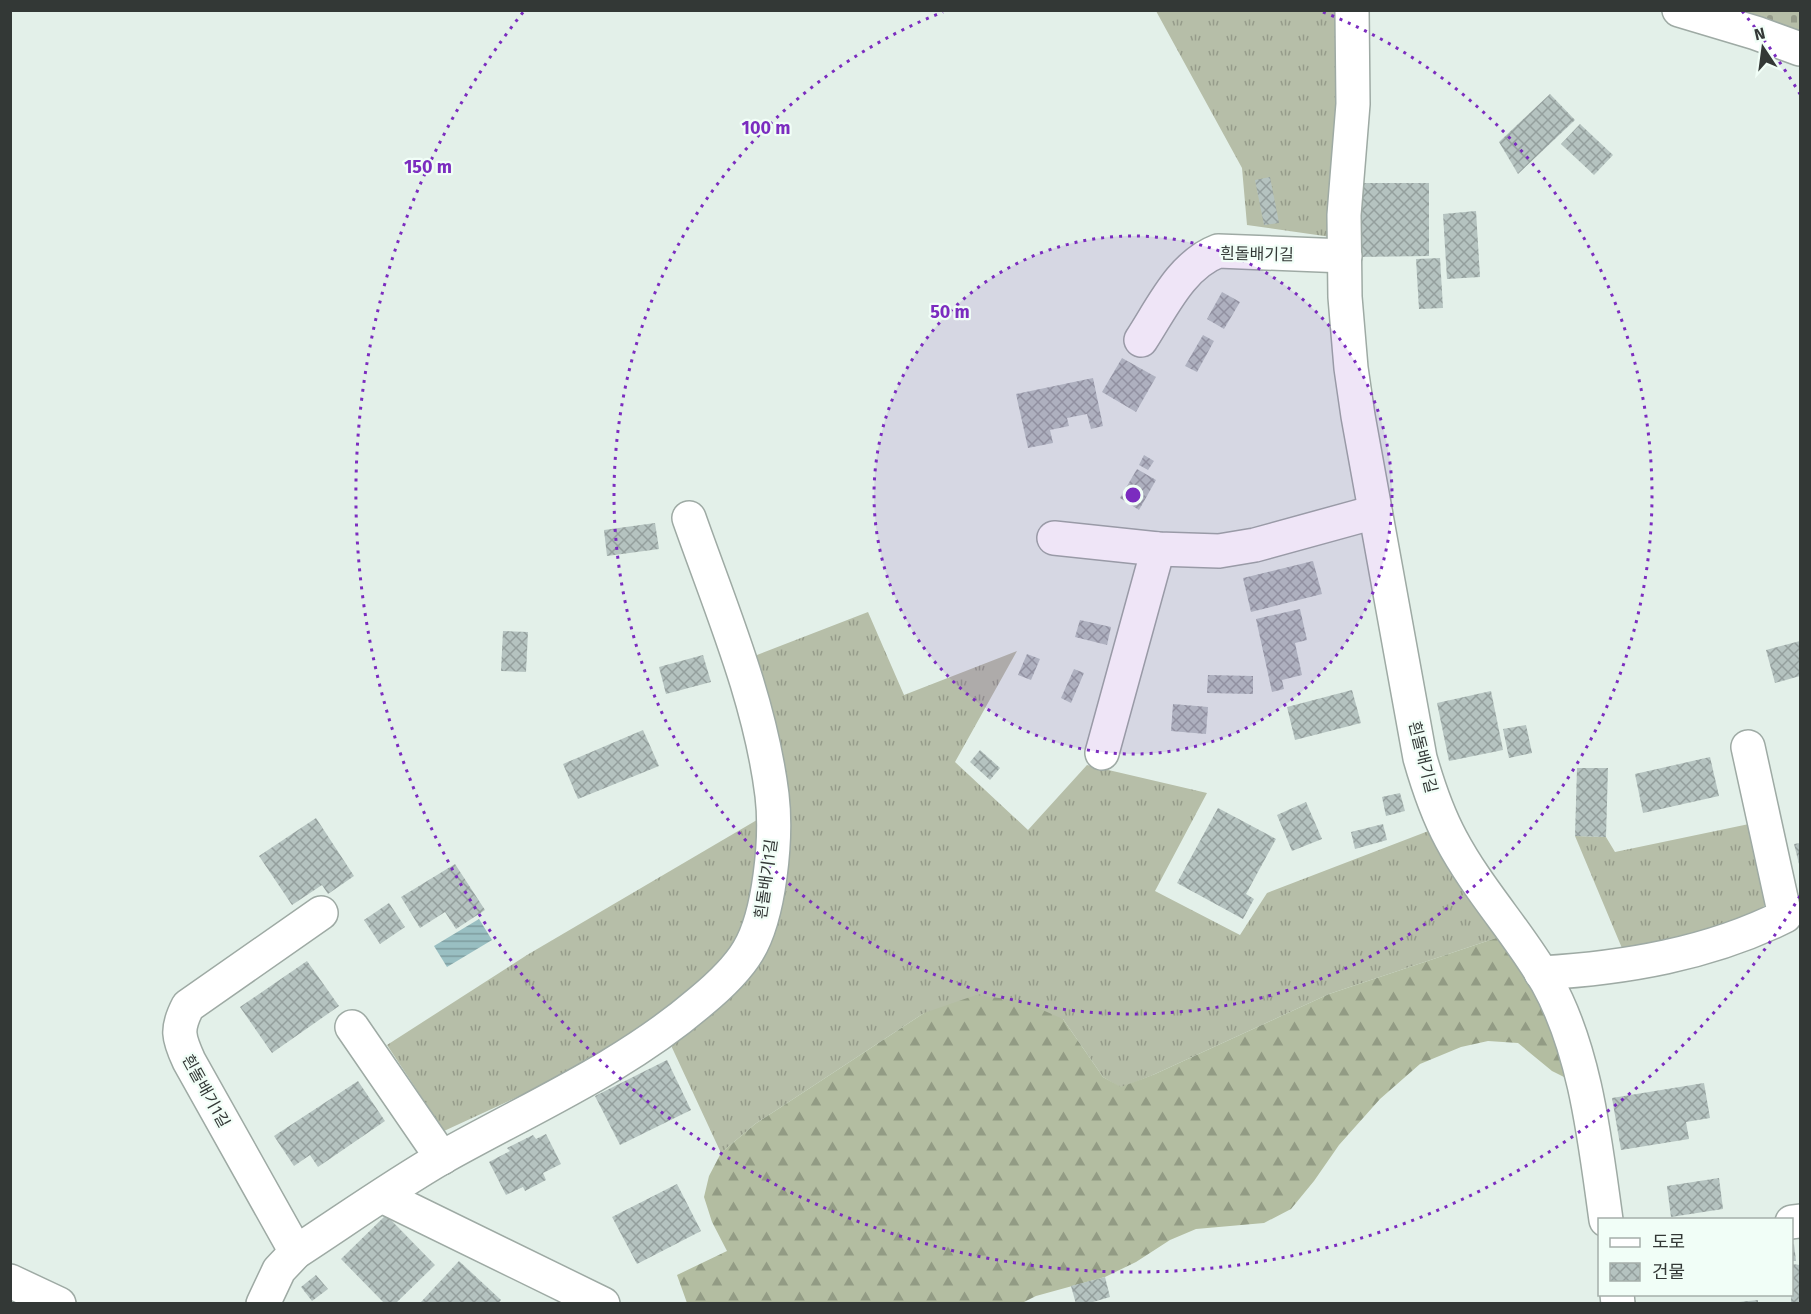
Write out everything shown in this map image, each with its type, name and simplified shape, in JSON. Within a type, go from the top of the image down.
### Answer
[{"type":"street","name":"흰돌배기길","points":[[1352,10],[1353,104],[1344,215],[1345,297],[1351,368],[1420,758],[1437,810],[1452,840],[1473,874],[1528,951],[1552,994],[1579,1063],[1588,1104],[1606,1218]]},
{"type":"street","points":[[1679,10],[1800,49]]},
{"type":"street","name":"흰돌배기길","points":[[1141,340],[1185,275],[1203,257],[1218,251],[1345,256]]},
{"type":"street","points":[[1054,538],[1158,549],[1219,551],[1255,545],[1376,512]]},
{"type":"street","name":"흰돌배기1길","points":[[263,1304],[279,1270],[296,1252],[442,1158],[609,1068],[678,1021],[718,987],[748,952],[764,915],[772,851],[772,798],[764,744],[750,691],[689,518]]},
{"type":"street","points":[[1102,753],[1158,549]]},
{"type":"street","points":[[1541,974],[1615,967],[1663,958],[1793,919],[1748,747]]},
{"type":"street","name":"흰돌배기1길","points":[[296,1252],[189,1060],[180,1041],[179,1023],[188,1006],[321,913]]},
{"type":"street","points":[[352,1028],[442,1158]]},
{"type":"street","points":[[382,1196],[603,1304]]},
{"type":"street","points":[[10,1281],[59,1304]]},
{"type":"green space","points":[[1156,11],[1342,11],[1331,237],[1247,225],[1242,168]]},
{"type":"green space","points":[[1714,11],[1800,11],[1800,40]]},
{"type":"green space","points":[[868,612],[904,695],[1017,651],[955,762],[1028,830],[1087,765],[1207,793],[1155,891],[1240,935],[1267,893],[1431,830],[1505,935],[1329,994],[1121,1088],[1103,1077],[1063,1019],[924,1013],[755,1124],[721,1153],[668,1039],[776,910],[752,657]]},
{"type":"green space","points":[[762,817],[759,902],[720,973],[580,1068],[444,1131],[387,1045],[527,955]]},
{"type":"green space","points":[[1749,824],[1765,886],[1765,905],[1754,916],[1624,953],[1575,836],[1606,837],[1615,852]]},
{"type":"green space","points":[[1505,935],[1522,958],[1572,1081],[1552,1071],[1518,1043],[1488,1041],[1461,1047],[1420,1064],[1380,1099],[1339,1145],[1291,1209],[1264,1223],[1196,1229],[1170,1240],[1136,1262],[1105,1277],[1036,1296],[1022,1303],[687,1303],[677,1275],[727,1251],[712,1222],[704,1197],[709,1176],[721,1153],[755,1124],[924,1013],[976,995],[1022,1001],[1063,1019],[1103,1077],[1121,1087],[1155,1074],[1329,994]]},
{"type":"water","points":[[479,919],[492,940],[447,967],[434,946]]},
{"type":"building","points":[[1550,94],[1575,120],[1518,174],[1499,142]]},
{"type":"building","points":[[1580,124],[1613,155],[1594,175],[1561,144]]},
{"type":"building","points":[[1270,177],[1279,223],[1264,225],[1255,180]]},
{"type":"building","points":[[1358,183],[1429,183],[1429,256],[1359,257]]},
{"type":"building","points":[[1476,211],[1480,277],[1447,279],[1443,214]]},
{"type":"building","points":[[1440,258],[1443,308],[1419,309],[1416,259]]},
{"type":"building","points":[[1222,292],[1240,302],[1224,329],[1207,319]]},
{"type":"building","points":[[1203,335],[1214,341],[1197,372],[1185,366]]},
{"type":"building","points":[[1122,358],[1156,377],[1136,412],[1102,392]]},
{"type":"building","points":[[1093,378],[1103,426],[1091,429],[1087,414],[1067,418],[1069,426],[1050,430],[1053,443],[1028,448],[1016,394]]},
{"type":"building","points":[[1144,455],[1154,461],[1148,470],[1139,465]]},
{"type":"building","points":[[1137,469],[1156,480],[1139,510],[1120,498]]},
{"type":"building","points":[[655,523],[659,549],[607,556],[604,530]]},
{"type":"building","points":[[1313,561],[1322,594],[1251,612],[1243,578]]},
{"type":"building","points":[[1300,609],[1307,640],[1295,643],[1302,675],[1282,680],[1284,689],[1272,692],[1256,619]]},
{"type":"building","points":[[1080,620],[1111,627],[1107,645],[1075,637]]},
{"type":"building","points":[[503,631],[528,632],[526,672],[501,671]]},
{"type":"building","points":[[1800,641],[1800,676],[1775,683],[1766,650]]},
{"type":"building","points":[[1027,654],[1040,659],[1031,680],[1018,675]]},
{"type":"building","points":[[703,655],[711,682],[666,694],[659,667]]},
{"type":"building","points":[[1074,669],[1084,673],[1071,703],[1061,698]]},
{"type":"building","points":[[1208,675],[1253,676],[1253,694],[1207,693]]},
{"type":"building","points":[[1352,690],[1361,723],[1295,740],[1287,707]]},
{"type":"building","points":[[1491,691],[1503,750],[1449,761],[1437,703]]},
{"type":"building","points":[[1173,704],[1208,707],[1206,734],[1171,731]]},
{"type":"building","points":[[1526,725],[1532,753],[1509,758],[1503,729]]},
{"type":"building","points":[[643,730],[659,766],[578,799],[563,764]]},
{"type":"building","points":[[980,750],[1000,768],[990,780],[970,762]]},
{"type":"building","points":[[1710,757],[1719,796],[1643,813],[1635,774]]},
{"type":"building","points":[[1577,768],[1608,768],[1606,837],[1575,836]]},
{"type":"building","points":[[1400,793],[1405,811],[1386,816],[1382,797]]},
{"type":"building","points":[[1306,802],[1322,839],[1292,851],[1277,815]]},
{"type":"building","points":[[1218,808],[1276,839],[1246,894],[1254,899],[1243,919],[1177,883]]},
{"type":"building","points":[[316,818],[354,876],[328,894],[322,885],[292,905],[259,856]]},
{"type":"building","points":[[1383,824],[1387,840],[1355,849],[1351,832]]},
{"type":"building","points":[[1800,843],[1800,868],[1794,844]]},
{"type":"building","points":[[455,864],[485,910],[456,929],[445,912],[420,928],[401,897]]},
{"type":"building","points":[[389,903],[405,927],[380,944],[364,920]]},
{"type":"building","points":[[307,961],[339,1006],[272,1053],[240,1007]]},
{"type":"building","points":[[667,1060],[691,1110],[620,1145],[595,1096]]},
{"type":"building","points":[[358,1081],[385,1121],[318,1167],[310,1155],[294,1166],[274,1136]]},
{"type":"building","points":[[1704,1083],[1710,1118],[1686,1122],[1689,1139],[1621,1150],[1612,1098]]},
{"type":"building","points":[[546,1134],[561,1164],[543,1173],[546,1180],[525,1191],[523,1187],[506,1195],[489,1162],[510,1151],[507,1148],[533,1135],[536,1139]]},
{"type":"building","points":[[1719,1178],[1723,1209],[1671,1217],[1667,1186]]},
{"type":"building","points":[[677,1184],[701,1231],[637,1264],[612,1217]]},
{"type":"building","points":[[386,1215],[435,1265],[395,1304],[385,1304],[341,1259]]},
{"type":"building","points":[[1794,1244],[1796,1261],[1793,1261]]},
{"type":"building","points":[[459,1261],[501,1300],[498,1304],[423,1304],[421,1302]]},
{"type":"building","points":[[1793,1264],[1800,1265],[1800,1304],[1791,1304]]},
{"type":"building","points":[[316,1275],[328,1289],[312,1301],[301,1287]]},
{"type":"building","points":[[1105,1277],[1110,1297],[1086,1304],[1076,1304],[1071,1286]]},
{"type":"building","points":[[1758,1300],[1758,1304],[1740,1304],[1739,1302]]}]
